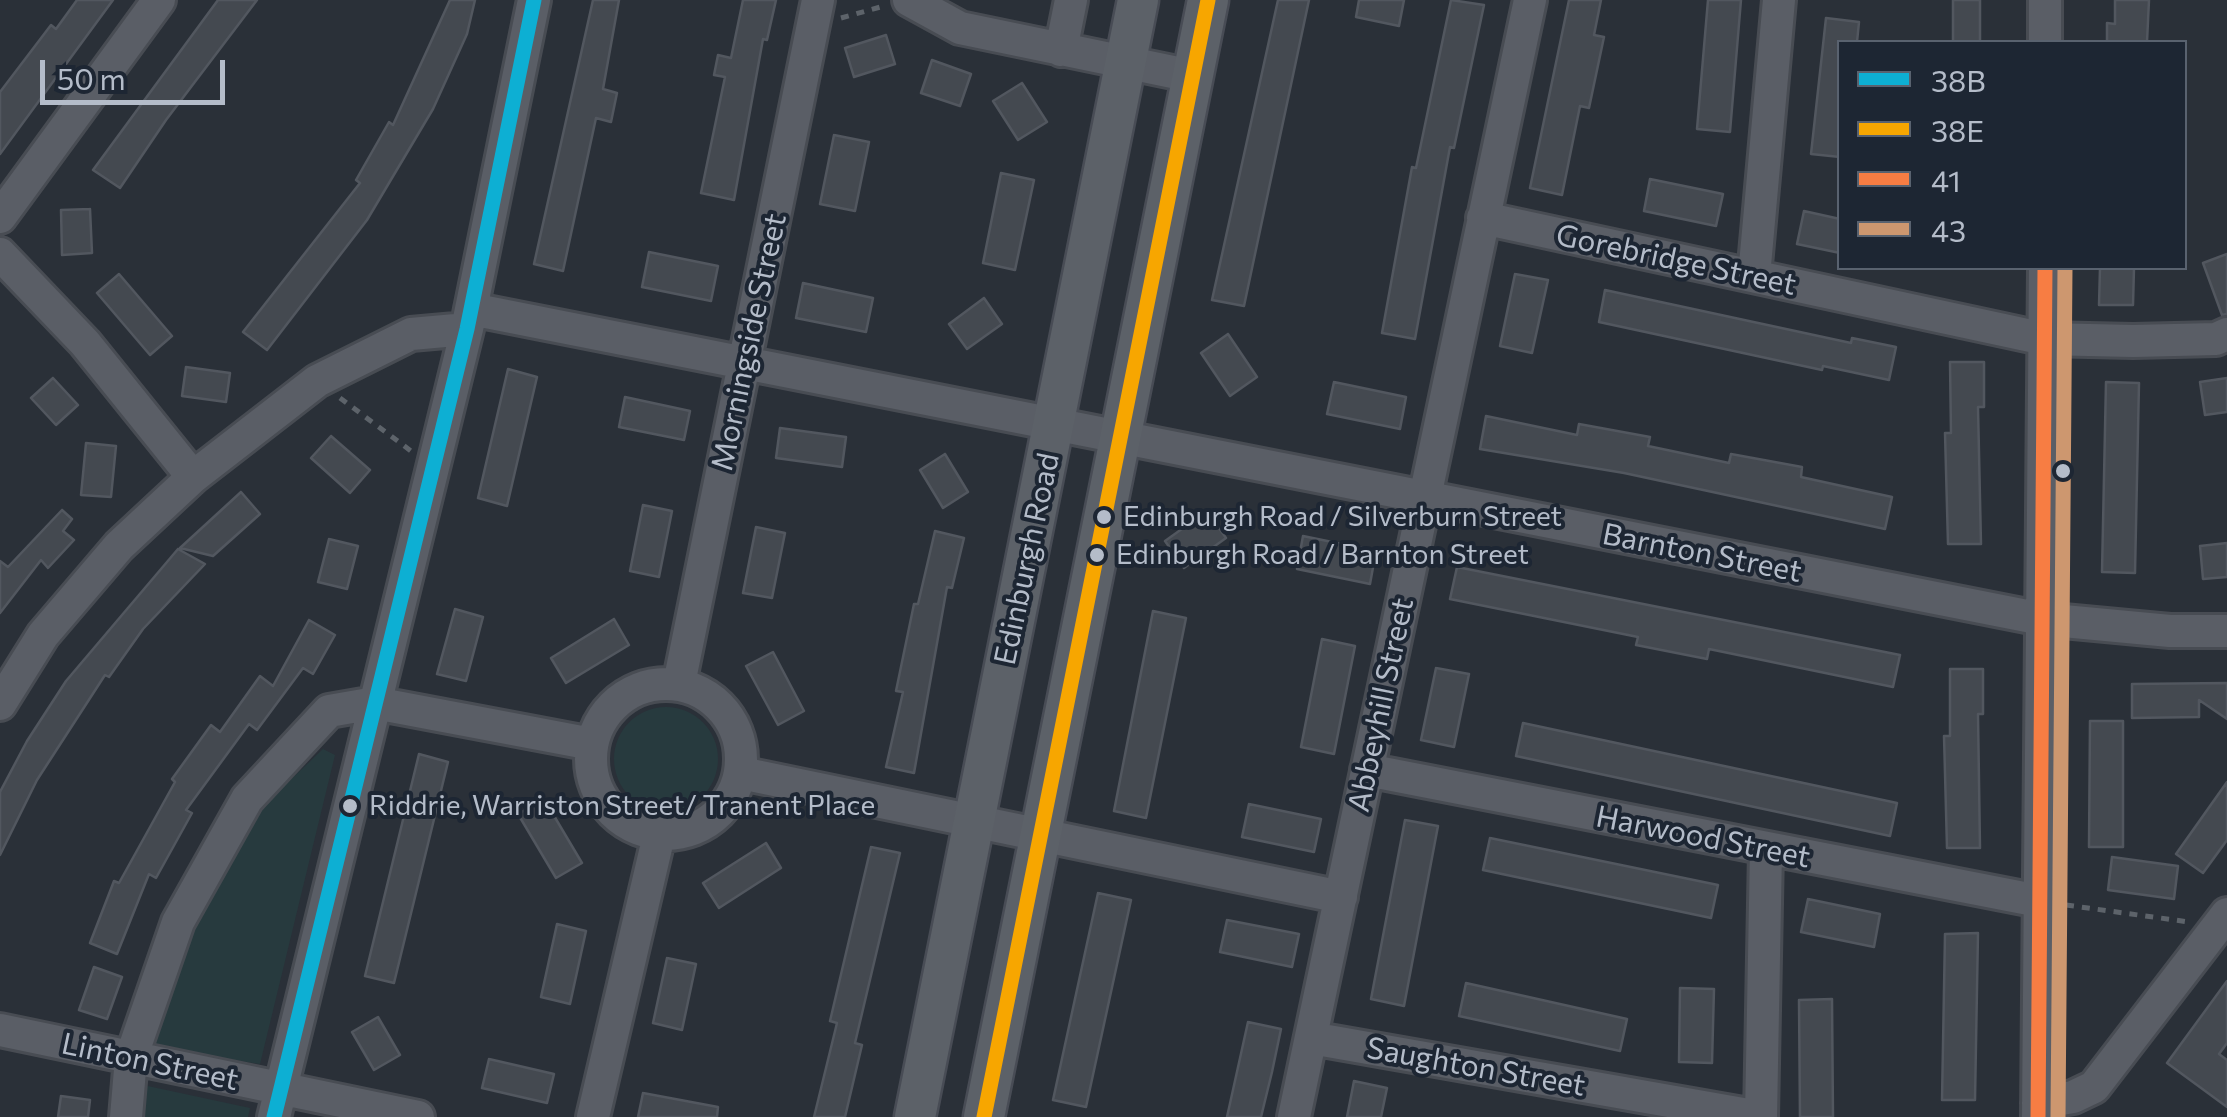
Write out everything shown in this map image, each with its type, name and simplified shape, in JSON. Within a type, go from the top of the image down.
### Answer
[{"type":"main road","name":"Edinburgh Road","points":[[915,1117],[1138,0]]},
{"type":"main road","points":[[984,1117],[1208,0]]},
{"type":"street","points":[[0,218],[158,0]]},
{"type":"street","points":[[277,1104],[469,319],[534,0]]},
{"type":"street","points":[[1062,50],[1072,0]]},
{"type":"street","name":"Abbeyhill Street","points":[[1294,1117],[1530,0]]},
{"type":"street","points":[[1754,276],[1779,0]]},
{"type":"street","points":[[2044,0],[2044,40]]},
{"type":"street","points":[[898,2],[960,28],[1192,76]]},
{"type":"street","name":"Morningside Street","points":[[679,684],[815,13]]},
{"type":"street","name":"Gorebridge Street","points":[[1483,218],[2045,339],[2216,339],[2227,334]]},
{"type":"street","points":[[0,254],[85,343],[192,476]]},
{"type":"street","points":[[2045,270],[2038,1110],[2094,1087],[2223,920]]},
{"type":"street","name":"Barnton Street","points":[[0,704],[43,635],[119,546],[192,476],[317,381],[411,334],[469,319],[744,364],[1122,434],[1424,500],[2042,619],[2170,631],[2227,630]]},
{"type":"street","points":[[679,684],[702,692],[721,706],[735,726],[742,749],[741,773],[734,794],[712,819],[682,834],[660,835],[635,828],[606,804],[590,769],[592,744],[600,722],[634,690],[679,684]]},
{"type":"street","points":[[126,1117],[130,1058],[178,922],[246,799],[329,712],[375,703],[592,744]]},
{"type":"street","name":"Harwood Street","points":[[1367,770],[2038,901]]},
{"type":"street","points":[[741,773],[974,818],[1341,897]]},
{"type":"street","points":[[593,1117],[660,835]]},
{"type":"street","points":[[1760,1117],[1766,850]]},
{"type":"street","name":"Linton Street","points":[[0,1030],[130,1058],[277,1104],[418,1117]]},
{"type":"street","name":"Saughton Street","points":[[1311,1038],[1760,1117]]},
{"type":"path","points":[[815,13],[898,2]]},
{"type":"path","points":[[317,381],[433,466]]},
{"type":"path","points":[[2038,901],[2223,920]]},
{"type":"green space","points":[[666,707],[686,711],[703,722],[714,739],[718,759],[714,779],[703,796],[686,807],[666,811],[646,807],[629,796],[618,779],[614,759],[618,739],[629,722],[646,711]]},
{"type":"green space","points":[[323,749],[335,755],[260,1064],[147,1047],[196,924],[263,806]]},
{"type":"green space","points":[[143,1085],[250,1108],[248,1117],[140,1117]]},
{"type":"building","points":[[77,0],[113,0],[0,154],[0,92],[51,25],[56,29]]},
{"type":"building","points":[[218,0],[257,0],[120,188],[93,170]]},
{"type":"building","points":[[450,0],[475,0],[467,34],[433,109],[367,220],[267,350],[243,332],[360,183],[356,180],[389,122],[393,125]]},
{"type":"building","points":[[593,0],[619,0],[603,89],[617,93],[611,122],[596,118],[563,271],[534,264]]},
{"type":"building","points":[[743,0],[776,0],[767,40],[763,39],[734,200],[701,193],[725,77],[714,75],[718,55],[731,58]]},
{"type":"building","points":[[1278,0],[1309,0],[1244,306],[1212,300]]},
{"type":"building","points":[[1359,0],[1404,0],[1399,26],[1356,17]]},
{"type":"building","points":[[1451,0],[1484,5],[1454,148],[1450,147],[1415,339],[1382,333],[1412,167],[1416,168]]},
{"type":"building","points":[[1569,0],[1601,0],[1594,35],[1604,37],[1589,108],[1580,106],[1562,195],[1530,188]]},
{"type":"building","points":[[1708,0],[1741,0],[1730,132],[1697,129]]},
{"type":"building","points":[[1953,0],[1980,0],[1980,40],[1953,40]]},
{"type":"building","points":[[2115,0],[2149,0],[2147,40],[2107,40],[2107,23],[2115,24]]},
{"type":"building","points":[[1826,18],[1859,22],[1857,40],[1837,40],[1837,157],[1811,154]]},
{"type":"building","points":[[886,35],[895,64],[854,77],[845,48]]},
{"type":"building","points":[[932,60],[971,74],[960,106],[921,93]]},
{"type":"building","points":[[1022,83],[1047,122],[1018,140],[993,101]]},
{"type":"building","points":[[834,135],[869,142],[855,211],[820,204]]},
{"type":"building","points":[[1001,173],[1034,180],[1015,270],[983,263]]},
{"type":"building","points":[[1650,179],[1723,194],[1716,226],[1644,211]]},
{"type":"building","points":[[90,209],[92,253],[62,255],[61,210]]},
{"type":"building","points":[[1804,211],[1837,218],[1837,252],[1797,244]]},
{"type":"building","points":[[649,252],[718,266],[711,301],[642,287]]},
{"type":"building","points":[[2227,254],[2227,314],[2222,315],[2203,263]]},
{"type":"building","points":[[2100,270],[2134,270],[2133,305],[2099,305]]},
{"type":"building","points":[[119,274],[172,336],[150,355],[97,293]]},
{"type":"building","points":[[1515,274],[1548,280],[1532,353],[1500,346]]},
{"type":"building","points":[[803,283],[873,298],[866,332],[796,318]]},
{"type":"building","points":[[1605,290],[1851,343],[1852,338],[1896,347],[1889,380],[1823,366],[1822,370],[1599,322]]},
{"type":"building","points":[[984,298],[1002,324],[967,349],[949,324]]},
{"type":"building","points":[[1228,334],[1257,377],[1230,396],[1201,353]]},
{"type":"building","points":[[1950,362],[1984,362],[1984,407],[1978,407],[1981,544],[1948,544],[1945,433],[1951,433]]},
{"type":"building","points":[[186,367],[230,373],[226,402],[182,396]]},
{"type":"building","points":[[508,369],[537,377],[507,506],[478,498]]},
{"type":"building","points":[[53,378],[78,405],[56,425],[31,398]]},
{"type":"building","points":[[2227,378],[2227,412],[2205,415],[2200,382]]},
{"type":"building","points":[[1334,382],[1406,397],[1400,429],[1327,414]]},
{"type":"building","points":[[2106,382],[2139,383],[2135,573],[2102,572]]},
{"type":"building","points":[[625,397],[690,411],[684,440],[619,427]]},
{"type":"building","points":[[1486,416],[1577,435],[1579,424],[1650,437],[1648,446],[1729,463],[1731,454],[1802,467],[1801,477],[1892,497],[1885,529],[1624,473],[1480,449]]},
{"type":"building","points":[[780,428],[846,437],[842,467],[776,458]]},
{"type":"building","points":[[331,436],[370,470],[350,493],[311,458]]},
{"type":"building","points":[[86,443],[116,446],[111,497],[81,495]]},
{"type":"building","points":[[945,454],[968,492],[943,508],[920,470]]},
{"type":"building","points":[[241,492],[260,514],[213,556],[180,548]]},
{"type":"building","points":[[643,505],[672,511],[659,577],[630,571]]},
{"type":"building","points":[[62,510],[72,519],[63,531],[74,540],[48,568],[41,560],[0,613],[0,561],[8,567]]},
{"type":"building","points":[[1207,511],[1226,538],[1184,568],[1165,541]]},
{"type":"building","points":[[756,527],[785,533],[772,598],[743,593]]},
{"type":"building","points":[[935,531],[964,538],[952,588],[947,587],[914,773],[886,767],[903,692],[896,691],[914,604],[918,604]]},
{"type":"building","points":[[1303,536],[1376,551],[1370,584],[1297,569]]},
{"type":"building","points":[[329,539],[358,546],[347,589],[318,582]]},
{"type":"building","points":[[2227,543],[2227,577],[2203,579],[2200,546]]},
{"type":"building","points":[[178,549],[205,564],[143,629],[109,677],[105,675],[37,780],[0,855],[0,792],[27,741],[66,681]]},
{"type":"building","points":[[1457,567],[1900,655],[1893,687],[1709,649],[1707,659],[1636,645],[1638,637],[1450,599]]},
{"type":"building","points":[[455,609],[483,617],[466,681],[437,674]]},
{"type":"building","points":[[1153,611],[1186,618],[1146,818],[1114,811]]},
{"type":"building","points":[[614,619],[629,645],[566,683],[551,658]]},
{"type":"building","points":[[309,620],[335,635],[313,674],[303,668],[257,730],[249,724],[186,810],[192,813],[156,878],[149,874],[117,954],[90,943],[114,881],[119,883],[175,782],[172,779],[211,725],[220,732],[260,676],[273,686]]},
{"type":"building","points":[[1322,639],[1355,646],[1334,754],[1301,747]]},
{"type":"building","points":[[773,652],[804,711],[778,725],[746,666]]},
{"type":"building","points":[[1436,668],[1469,674],[1454,747],[1421,740]]},
{"type":"building","points":[[1950,669],[1983,669],[1983,714],[1978,714],[1980,848],[1947,848],[1944,736],[1950,736]]},
{"type":"building","points":[[2227,683],[2227,719],[2199,700],[2199,717],[2132,718],[2132,684]]},
{"type":"building","points":[[2090,721],[2123,721],[2123,847],[2089,847]]},
{"type":"building","points":[[1523,723],[1897,803],[1890,836],[1516,756]]},
{"type":"building","points":[[419,754],[448,762],[394,983],[365,976]]},
{"type":"building","points":[[2227,782],[2227,840],[2203,873],[2176,854]]},
{"type":"building","points":[[544,799],[582,863],[556,878],[518,814]]},
{"type":"building","points":[[1249,804],[1321,819],[1314,852],[1242,837]]},
{"type":"building","points":[[1405,820],[1438,826],[1404,1006],[1371,999]]},
{"type":"building","points":[[1490,838],[1718,885],[1711,918],[1483,870]]},
{"type":"building","points":[[766,843],[781,868],[719,908],[703,883]]},
{"type":"building","points":[[871,847],[900,853],[855,1043],[862,1045],[845,1117],[814,1117],[837,1023],[830,1021]]},
{"type":"building","points":[[2112,857],[2178,866],[2174,899],[2108,890]]},
{"type":"building","points":[[1098,893],[1131,900],[1086,1107],[1053,1100]]},
{"type":"building","points":[[1808,899],[1880,914],[1874,947],[1801,932]]},
{"type":"building","points":[[1227,920],[1299,934],[1292,967],[1220,952]]},
{"type":"building","points":[[557,924],[586,931],[570,1004],[541,997]]},
{"type":"building","points":[[1978,933],[1975,1100],[1942,1100],[1945,934]]},
{"type":"building","points":[[667,958],[696,964],[682,1030],[653,1023]]},
{"type":"building","points":[[94,967],[122,977],[107,1019],[79,1010]]},
{"type":"building","points":[[2227,981],[2227,1043],[2219,1054],[2227,1060],[2227,1107],[2167,1063]]},
{"type":"building","points":[[1466,983],[1627,1019],[1620,1051],[1459,1016]]},
{"type":"building","points":[[1680,988],[1714,989],[1712,1063],[1679,1062]]},
{"type":"building","points":[[1832,999],[1833,1117],[1800,1117],[1799,1000]]},
{"type":"building","points":[[378,1017],[400,1055],[374,1070],[352,1032]]},
{"type":"building","points":[[1248,1022],[1281,1029],[1272,1072],[1261,1117],[1227,1117]]},
{"type":"building","points":[[489,1059],[554,1074],[547,1103],[482,1088]]},
{"type":"building","points":[[1354,1081],[1387,1088],[1381,1117],[1347,1117]]},
{"type":"building","points":[[643,1093],[718,1107],[717,1117],[638,1117]]},
{"type":"building","points":[[61,1096],[90,1100],[88,1117],[58,1117]]},
{"type":"transit line","name":"38B","points":[[274,1117],[467,329],[534,0]]},
{"type":"transit line","name":"38E","points":[[984,1117],[1208,0]]},
{"type":"transit line","name":"41","points":[[2038,1117],[2045,270]]},
{"type":"transit line","name":"43","points":[[2058,1117],[2065,270]]},
{"type":"place","name":"Edinburgh Road / Silverburn Street","points":[[1104,517]]},
{"type":"place","name":"Edinburgh Road / Barnton Street","points":[[1097,555]]},
{"type":"place","name":"Riddrie, Warriston Street/ Tranent Place","points":[[350,806]]}]
